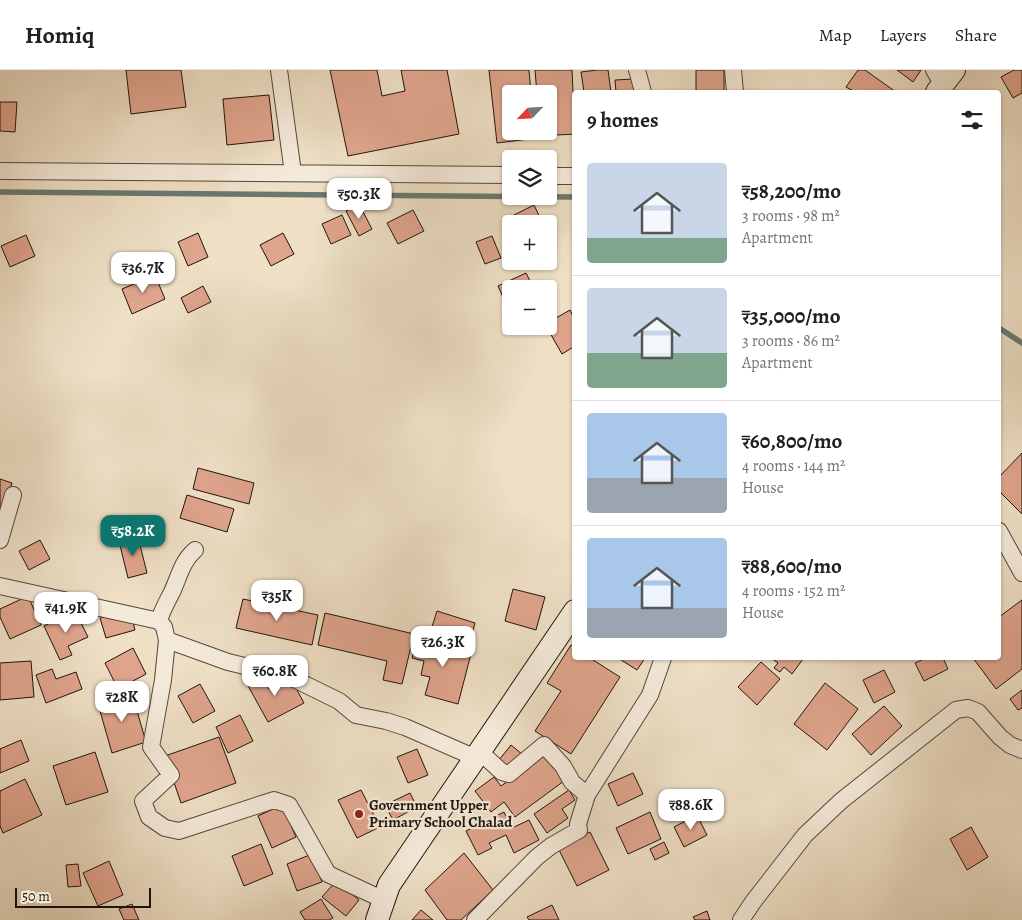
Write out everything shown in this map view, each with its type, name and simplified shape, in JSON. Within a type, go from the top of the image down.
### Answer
[{"type":"main road","points":[[380,910],[389,885],[572,615]]},
{"type":"street","points":[[279,70],[293,173]]},
{"type":"street","points":[[637,70],[642,90]]},
{"type":"street","points":[[733,70],[735,90]]},
{"type":"street","points":[[0,171],[502,176]]},
{"type":"street","points":[[557,176],[572,176]]},
{"type":"street","points":[[0,540],[13,495]]},
{"type":"street","points":[[1001,535],[1022,573]]},
{"type":"street","points":[[159,621],[162,609],[181,568],[188,556],[195,550]]},
{"type":"street","points":[[0,586],[159,621],[164,627],[167,640],[163,680],[151,747],[171,775],[143,800],[149,817],[165,828],[179,831],[274,800],[289,804],[328,874],[380,910]]},
{"type":"street","points":[[167,640],[228,662],[290,677],[338,701],[356,715],[386,720],[478,755],[502,772],[509,774],[544,745],[563,766],[572,782],[587,796]]},
{"type":"street","points":[[475,920],[537,857],[551,846],[579,830],[578,824],[587,796],[650,695],[662,660]]},
{"type":"street","points":[[741,920],[805,835],[842,801],[956,710],[968,708],[978,712],[1010,745],[1022,750]]},
{"type":"building","points":[[126,70],[181,70],[186,107],[131,114]]},
{"type":"building","points":[[330,70],[377,70],[382,96],[405,91],[401,70],[447,70],[459,134],[348,156]]},
{"type":"building","points":[[489,70],[529,70],[530,85],[502,85],[502,140],[521,140],[497,143]]},
{"type":"building","points":[[535,70],[572,70],[572,134],[558,135],[558,85],[536,85]]},
{"type":"building","points":[[608,70],[611,90],[584,90],[581,72]]},
{"type":"building","points":[[696,70],[724,70],[724,90],[696,90]]},
{"type":"building","points":[[858,70],[865,70],[893,90],[851,90],[846,87]]},
{"type":"building","points":[[897,70],[921,70],[913,82]]},
{"type":"building","points":[[1014,70],[1022,70],[1022,93],[1013,98],[1001,77]]},
{"type":"building","points":[[633,79],[634,90],[616,90],[615,80]]},
{"type":"building","points":[[269,95],[274,140],[227,145],[223,99]]},
{"type":"building","points":[[0,102],[17,102],[15,132],[0,131]]},
{"type":"building","points":[[359,204],[372,229],[359,236],[346,211]]},
{"type":"building","points":[[534,205],[539,215],[514,215]]},
{"type":"building","points":[[413,210],[424,231],[398,244],[387,223]]},
{"type":"building","points":[[342,215],[351,235],[331,244],[322,224]]},
{"type":"building","points":[[198,233],[208,257],[188,266],[178,242]]},
{"type":"building","points":[[283,233],[294,254],[271,266],[260,245]]},
{"type":"building","points":[[26,235],[35,256],[10,267],[1,246]]},
{"type":"building","points":[[492,236],[501,258],[485,264],[476,242]]},
{"type":"building","points":[[526,273],[530,280],[511,280]]},
{"type":"building","points":[[155,275],[165,299],[132,314],[122,289]]},
{"type":"building","points":[[502,284],[502,295],[498,286]]},
{"type":"building","points":[[203,286],[211,302],[188,313],[181,298]]},
{"type":"building","points":[[570,310],[572,314],[572,348],[562,354],[551,335],[557,335],[557,317]]},
{"type":"building","points":[[1022,453],[1022,514],[1001,493],[1001,475]]},
{"type":"building","points":[[198,468],[254,483],[249,504],[193,489]]},
{"type":"building","points":[[0,479],[12,483],[3,512],[0,511]]},
{"type":"building","points":[[187,495],[234,509],[227,532],[180,518]]},
{"type":"building","points":[[138,537],[147,573],[128,578],[119,541]]},
{"type":"building","points":[[40,540],[50,559],[29,570],[19,551]]},
{"type":"building","points":[[513,589],[545,597],[536,630],[505,621]]},
{"type":"building","points":[[28,596],[41,625],[10,639],[0,617],[0,609]]},
{"type":"building","points":[[243,599],[318,615],[312,645],[236,628]]},
{"type":"building","points":[[1022,600],[1022,669],[996,689],[974,660],[1001,660],[1001,616]]},
{"type":"building","points":[[130,610],[135,630],[106,638],[100,618]]},
{"type":"building","points":[[75,611],[88,637],[68,646],[72,655],[60,660],[44,626]]},
{"type":"building","points":[[437,611],[475,623],[469,645],[430,633]]},
{"type":"building","points":[[325,613],[414,634],[402,684],[383,680],[387,661],[318,645]]},
{"type":"building","points":[[418,636],[472,650],[458,704],[425,695],[430,677],[421,675],[424,661],[412,658]]},
{"type":"building","points":[[571,645],[572,660],[593,660],[620,677],[571,754],[535,731],[561,691],[547,683]]},
{"type":"building","points":[[133,648],[146,674],[118,689],[105,663]]},
{"type":"building","points":[[621,660],[644,660],[637,670]]},
{"type":"building","points":[[774,660],[802,660],[792,674],[784,667],[780,672],[774,668],[778,663]]},
{"type":"building","points":[[922,660],[944,660],[948,669],[924,681],[915,663]]},
{"type":"building","points":[[31,661],[34,697],[0,700],[0,663]]},
{"type":"building","points":[[761,662],[780,679],[757,705],[738,687]]},
{"type":"building","points":[[52,669],[56,679],[76,672],[82,689],[46,703],[36,675]]},
{"type":"building","points":[[884,670],[895,692],[874,703],[863,680]]},
{"type":"building","points":[[262,676],[269,689],[290,677],[304,703],[268,722],[247,684]]},
{"type":"building","points":[[825,683],[858,709],[827,750],[794,724]]},
{"type":"building","points":[[200,684],[215,711],[193,723],[178,696]]},
{"type":"building","points":[[1022,690],[1022,708],[1018,710],[1010,699]]},
{"type":"building","points":[[132,694],[146,742],[112,753],[98,704]]},
{"type":"building","points":[[884,706],[902,726],[871,755],[852,734]]},
{"type":"building","points":[[240,715],[253,741],[228,753],[216,727]]},
{"type":"building","points":[[219,737],[236,783],[181,803],[165,756]]},
{"type":"building","points":[[21,740],[29,761],[0,773],[0,749]]},
{"type":"building","points":[[511,745],[523,755],[510,770],[499,760]]},
{"type":"building","points":[[417,749],[428,775],[408,783],[397,757]]},
{"type":"building","points":[[95,752],[108,792],[66,805],[53,766]]},
{"type":"building","points":[[545,755],[564,781],[515,817],[504,802],[491,812],[475,791],[494,777],[501,786]]},
{"type":"building","points":[[633,773],[643,794],[618,806],[608,784]]},
{"type":"building","points":[[25,779],[42,815],[3,833],[0,826],[0,791]]},
{"type":"building","name":"Government Upper Primary School Chalad","points":[[361,790],[380,827],[357,838],[338,800]]},
{"type":"building","points":[[569,790],[575,800],[562,809],[568,818],[547,833],[534,814]]},
{"type":"building","points":[[410,793],[417,807],[393,820],[385,805]]},
{"type":"building","points":[[282,805],[296,837],[272,848],[258,816]]},
{"type":"building","points":[[504,812],[512,828],[529,820],[539,840],[514,853],[506,835],[489,843],[492,848],[478,855],[466,831]]},
{"type":"building","points":[[650,812],[661,839],[628,854],[616,828]]},
{"type":"building","points":[[697,815],[707,835],[684,847],[674,827]]},
{"type":"building","points":[[971,827],[988,857],[967,870],[950,839]]},
{"type":"building","points":[[590,832],[609,870],[577,886],[558,848]]},
{"type":"building","points":[[664,842],[669,853],[655,860],[650,849]]},
{"type":"building","points":[[261,844],[273,874],[244,886],[232,856]]},
{"type":"building","points":[[464,853],[493,890],[461,920],[447,920],[425,890]]},
{"type":"building","points":[[312,854],[322,882],[297,891],[287,864]]},
{"type":"building","points":[[109,861],[123,895],[98,906],[83,873]]},
{"type":"building","points":[[78,864],[81,886],[68,887],[66,865]]},
{"type":"building","points":[[336,881],[359,900],[346,916],[322,897]]},
{"type":"building","points":[[321,899],[333,918],[329,920],[305,920],[300,912]]},
{"type":"building","points":[[132,904],[139,920],[124,920],[119,909]]},
{"type":"building","points":[[552,905],[559,920],[529,920],[527,917]]},
{"type":"building","points":[[421,910],[433,920],[412,920]]},
{"type":"building","points":[[707,911],[710,920],[695,920],[693,917]]},
{"type":"waterway","points":[[0,192],[572,197]]},
{"type":"waterway","points":[[1001,329],[1022,343]]},
{"type":"place","name":"Government Upper Primary School Chalad","points":[[359,814]]}]
